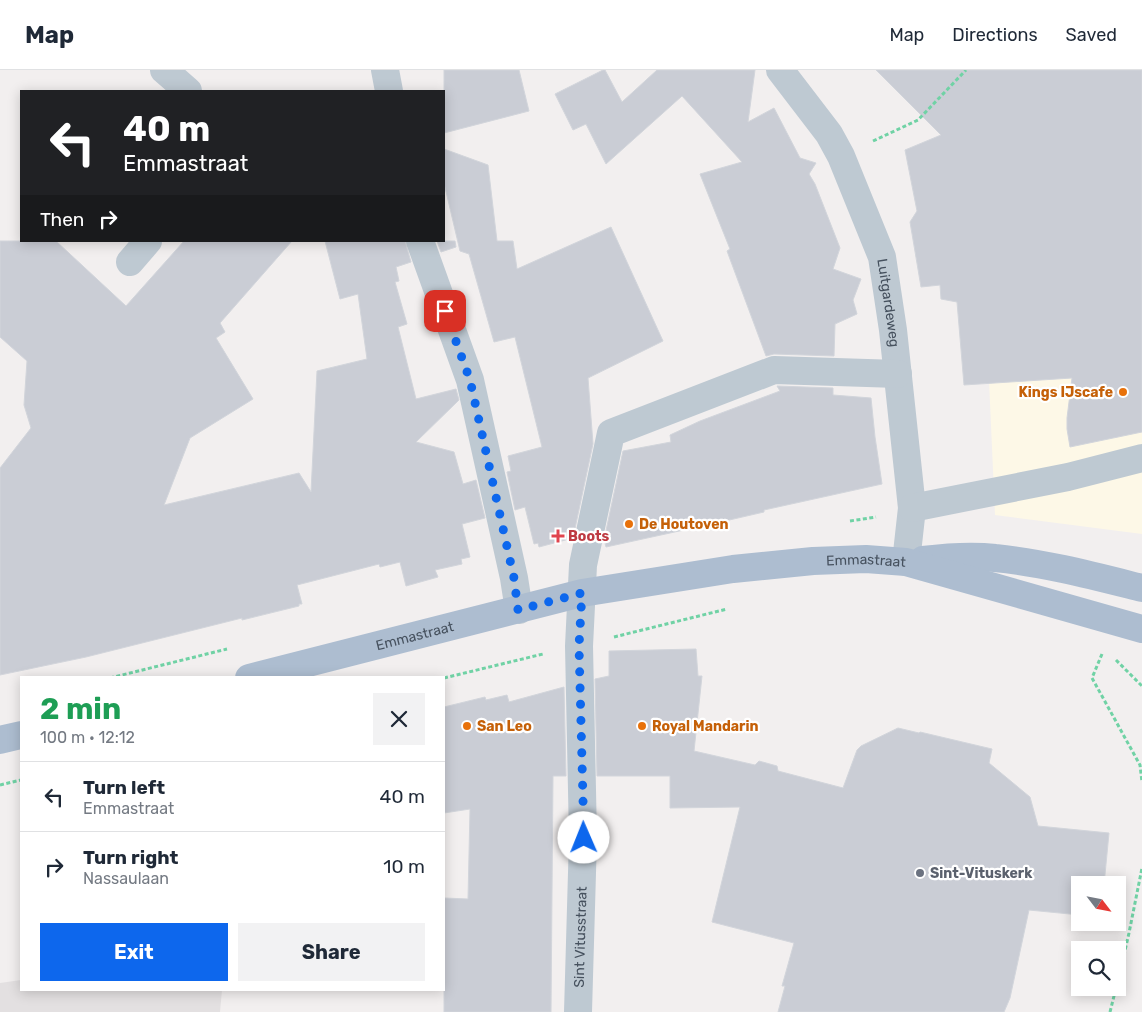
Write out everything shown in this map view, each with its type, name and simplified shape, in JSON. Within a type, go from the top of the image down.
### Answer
[{"type":"main road","points":[[906,562],[951,557],[994,557],[1032,563],[1142,588]]},
{"type":"main road","name":"Emmastraat","points":[[257,676],[582,593],[733,569],[813,561],[866,559],[906,562],[1142,629]]},
{"type":"main road","points":[[0,740],[20,735]]},
{"type":"street","points":[[164,70],[187,90]]},
{"type":"street","points":[[385,70],[389,90]]},
{"type":"street","name":"Luitgardeweg","points":[[780,70],[829,134],[841,156],[882,257],[893,330],[912,508],[906,562]]},
{"type":"street","points":[[130,262],[147,242]]},
{"type":"street","points":[[420,242],[470,380],[514,578],[518,610]]},
{"type":"street","points":[[582,593],[583,565],[612,433],[774,370],[898,374]]},
{"type":"street","points":[[912,508],[1068,478],[1142,458]]},
{"type":"street","name":"Sint Vitusstraat","points":[[578,1012],[584,838],[579,646],[582,593]]},
{"type":"path","points":[[841,156],[918,120],[966,70]]},
{"type":"path","points":[[445,678],[730,608]]},
{"type":"path","points":[[1105,648],[1092,678],[1140,765],[1142,782]]},
{"type":"path","points":[[1111,654],[1142,686]]},
{"type":"path","points":[[0,785],[20,780]]},
{"type":"path","points":[[1126,949],[1142,868]]},
{"type":"path","points":[[1110,1012],[1114,996]]},
{"type":"shaded area","points":[[1142,301],[1142,534],[995,515],[987,335]]},
{"type":"shaded area","points":[[20,980],[20,991],[222,991],[220,1012],[0,1012],[0,983]]},
{"type":"building","points":[[444,70],[519,70],[529,111],[445,133]]},
{"type":"building","points":[[605,70],[622,102],[657,70],[755,70],[748,122],[774,108],[800,158],[816,163],[809,174],[815,184],[840,248],[833,269],[861,279],[853,300],[857,314],[835,324],[834,356],[774,354],[766,356],[727,251],[730,249],[700,174],[742,162],[682,96],[606,164],[586,124],[573,130],[555,94]]},
{"type":"building","points":[[876,70],[1142,70],[1142,432],[1070,447],[1067,418],[1072,378],[964,385],[957,302],[941,299],[940,285],[921,287],[910,222],[917,211],[905,150],[941,135]]},
{"type":"building","points":[[445,149],[488,165],[497,241],[513,241],[517,269],[611,227],[663,341],[588,378],[593,444],[573,538],[539,547],[538,543],[534,544],[525,507],[515,510],[507,472],[511,471],[508,456],[542,447],[515,337],[494,342],[469,254],[460,251],[445,187]]},
{"type":"building","points":[[0,241],[57,242],[126,306],[183,242],[291,242],[220,323],[225,332],[216,338],[253,399],[190,438],[164,505],[299,473],[311,492],[317,371],[367,359],[358,294],[340,299],[325,242],[405,242],[411,262],[396,267],[399,281],[395,282],[407,324],[398,327],[416,399],[456,389],[459,400],[416,442],[454,452],[463,484],[476,480],[485,518],[462,524],[470,557],[461,559],[462,564],[435,570],[438,577],[406,586],[400,562],[380,567],[379,564],[297,585],[302,604],[299,604],[299,606],[242,620],[242,618],[86,657],[0,675],[0,468],[31,428],[24,405],[27,361],[0,337]]},
{"type":"building","points":[[455,241],[456,247],[441,252],[437,242]]},
{"type":"building","points":[[777,386],[833,388],[833,395],[871,398],[882,484],[606,547],[604,540],[623,451],[671,442],[670,435],[700,421],[780,391]]},
{"type":"building","name":"Sint-Vituskerk","points":[[696,649],[698,676],[702,676],[694,751],[755,765],[759,761],[777,766],[778,771],[843,788],[857,750],[861,746],[898,728],[992,749],[989,763],[1030,797],[1038,826],[1109,833],[1105,876],[1071,876],[1071,914],[1029,910],[1010,998],[1004,1012],[778,1012],[785,986],[782,986],[794,943],[712,922],[740,807],[670,808],[670,776],[597,776],[595,679],[609,676],[609,651]]},
{"type":"building","points":[[564,687],[566,776],[553,776],[551,1012],[444,1012],[445,898],[468,899],[470,809],[445,813],[445,707],[485,697],[486,700],[507,695],[509,702]]},
{"type":"place","name":"Kings IJscafe","points":[[1123,392]]},
{"type":"place","name":"De Houtoven","points":[[629,524]]},
{"type":"place","name":"Boots","points":[[558,536]]},
{"type":"place","name":"San Leo","points":[[467,726]]},
{"type":"place","name":"Royal Mandarin","points":[[642,726]]},
{"type":"place","name":"Sint-Vituskerk","points":[[920,873]]},
{"type":"route","points":[[445,311],[470,380],[514,578],[518,610],[582,593],[579,646],[584,838]]}]
